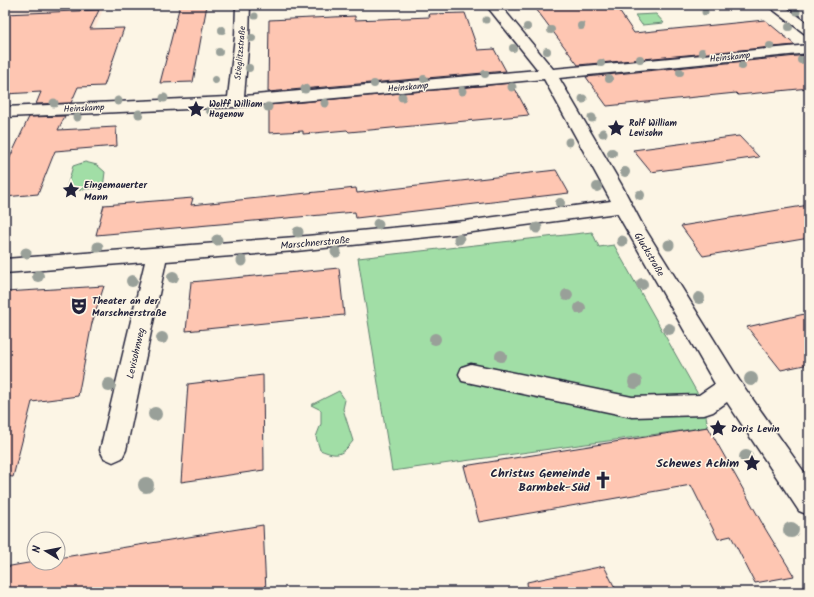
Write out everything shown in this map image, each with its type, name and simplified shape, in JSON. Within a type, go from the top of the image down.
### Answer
[{"type":"street","name":"Stieglitzstraße","points":[[235,102],[242,38],[243,5]]},
{"type":"street","name":"Gluckstraße","points":[[493,5],[549,74],[632,224],[730,387],[809,502]]},
{"type":"street","points":[[774,5],[809,30]]},
{"type":"street","name":"Heinskamp","points":[[5,112],[235,102],[809,49]]},
{"type":"street","name":"Marschnerstraße","points":[[5,266],[296,244],[465,227],[623,206]]},
{"type":"street","name":"Levisohnweg","points":[[113,450],[157,255]]},
{"type":"street","points":[[471,374],[632,407],[704,405],[730,387]]},
{"type":"shaded area","points":[[5,5],[98,5],[97,9],[103,9],[95,29],[73,30],[5,54]]},
{"type":"green space","points":[[656,14],[664,23],[642,25],[635,15]]},
{"type":"green space","points":[[85,162],[97,165],[105,172],[103,188],[66,190],[73,166]]},
{"type":"green space","points":[[592,232],[599,247],[614,245],[704,405],[708,427],[392,471],[358,258]]},
{"type":"green space","points":[[339,391],[345,400],[343,409],[353,441],[339,454],[331,454],[320,450],[316,437],[321,424],[321,410],[311,405]]},
{"type":"building","points":[[180,5],[207,5],[193,82],[160,83]]},
{"type":"building","points":[[533,5],[615,5],[634,33],[765,20],[795,45],[578,65]]},
{"type":"building","points":[[99,10],[90,29],[124,28],[104,86],[78,87],[71,103],[36,104],[41,92],[5,94],[5,14]]},
{"type":"building","points":[[465,13],[478,50],[494,49],[506,71],[268,92],[269,20],[355,16],[355,20],[430,17],[429,14]]},
{"type":"building","points":[[809,56],[809,88],[738,95],[736,93],[607,106],[586,77]]},
{"type":"building","points":[[512,83],[529,115],[349,132],[347,130],[303,134],[303,131],[269,133],[269,105]]},
{"type":"building","points":[[65,116],[58,130],[116,127],[117,146],[55,151],[38,194],[5,197],[5,168],[29,117]]},
{"type":"building","points":[[739,136],[759,157],[651,172],[633,150]]},
{"type":"building","points":[[556,170],[569,193],[356,218],[355,212],[96,235],[104,205],[193,198],[191,205],[356,188],[357,193]]},
{"type":"building","points":[[809,205],[809,238],[703,256],[681,226]]},
{"type":"building","points":[[339,268],[344,315],[186,331],[191,282]]},
{"type":"building","points":[[104,286],[92,323],[78,396],[32,402],[13,477],[5,476],[5,292]]},
{"type":"building","points":[[809,313],[809,364],[781,370],[747,327]]},
{"type":"building","points":[[263,375],[264,470],[181,482],[188,384]]},
{"type":"building","name":"Christus Gemeinde Barmbek-Süd","points":[[708,427],[766,530],[794,576],[755,583],[731,536],[718,539],[691,485],[479,522],[464,466]]},
{"type":"building","points":[[263,525],[266,592],[5,592],[5,567],[26,563],[26,571],[66,571],[66,557]]},
{"type":"building","points":[[604,566],[617,592],[528,592],[527,582]]},
{"type":"place","name":"Wolff William Hagenow","points":[[196,109]]},
{"type":"place","name":"Rolf William Levisohn","points":[[616,128]]},
{"type":"place","name":"Eingemauerter Mann","points":[[71,190]]},
{"type":"place","name":"Theater an der Marschnerstraße","points":[[79,306]]},
{"type":"place","name":"Doris Levin","points":[[718,428]]},
{"type":"place","name":"Schewes Achim","points":[[752,463]]},
{"type":"place","name":"Christus Gemeinde Barmbek-Süd","points":[[603,480]]}]
